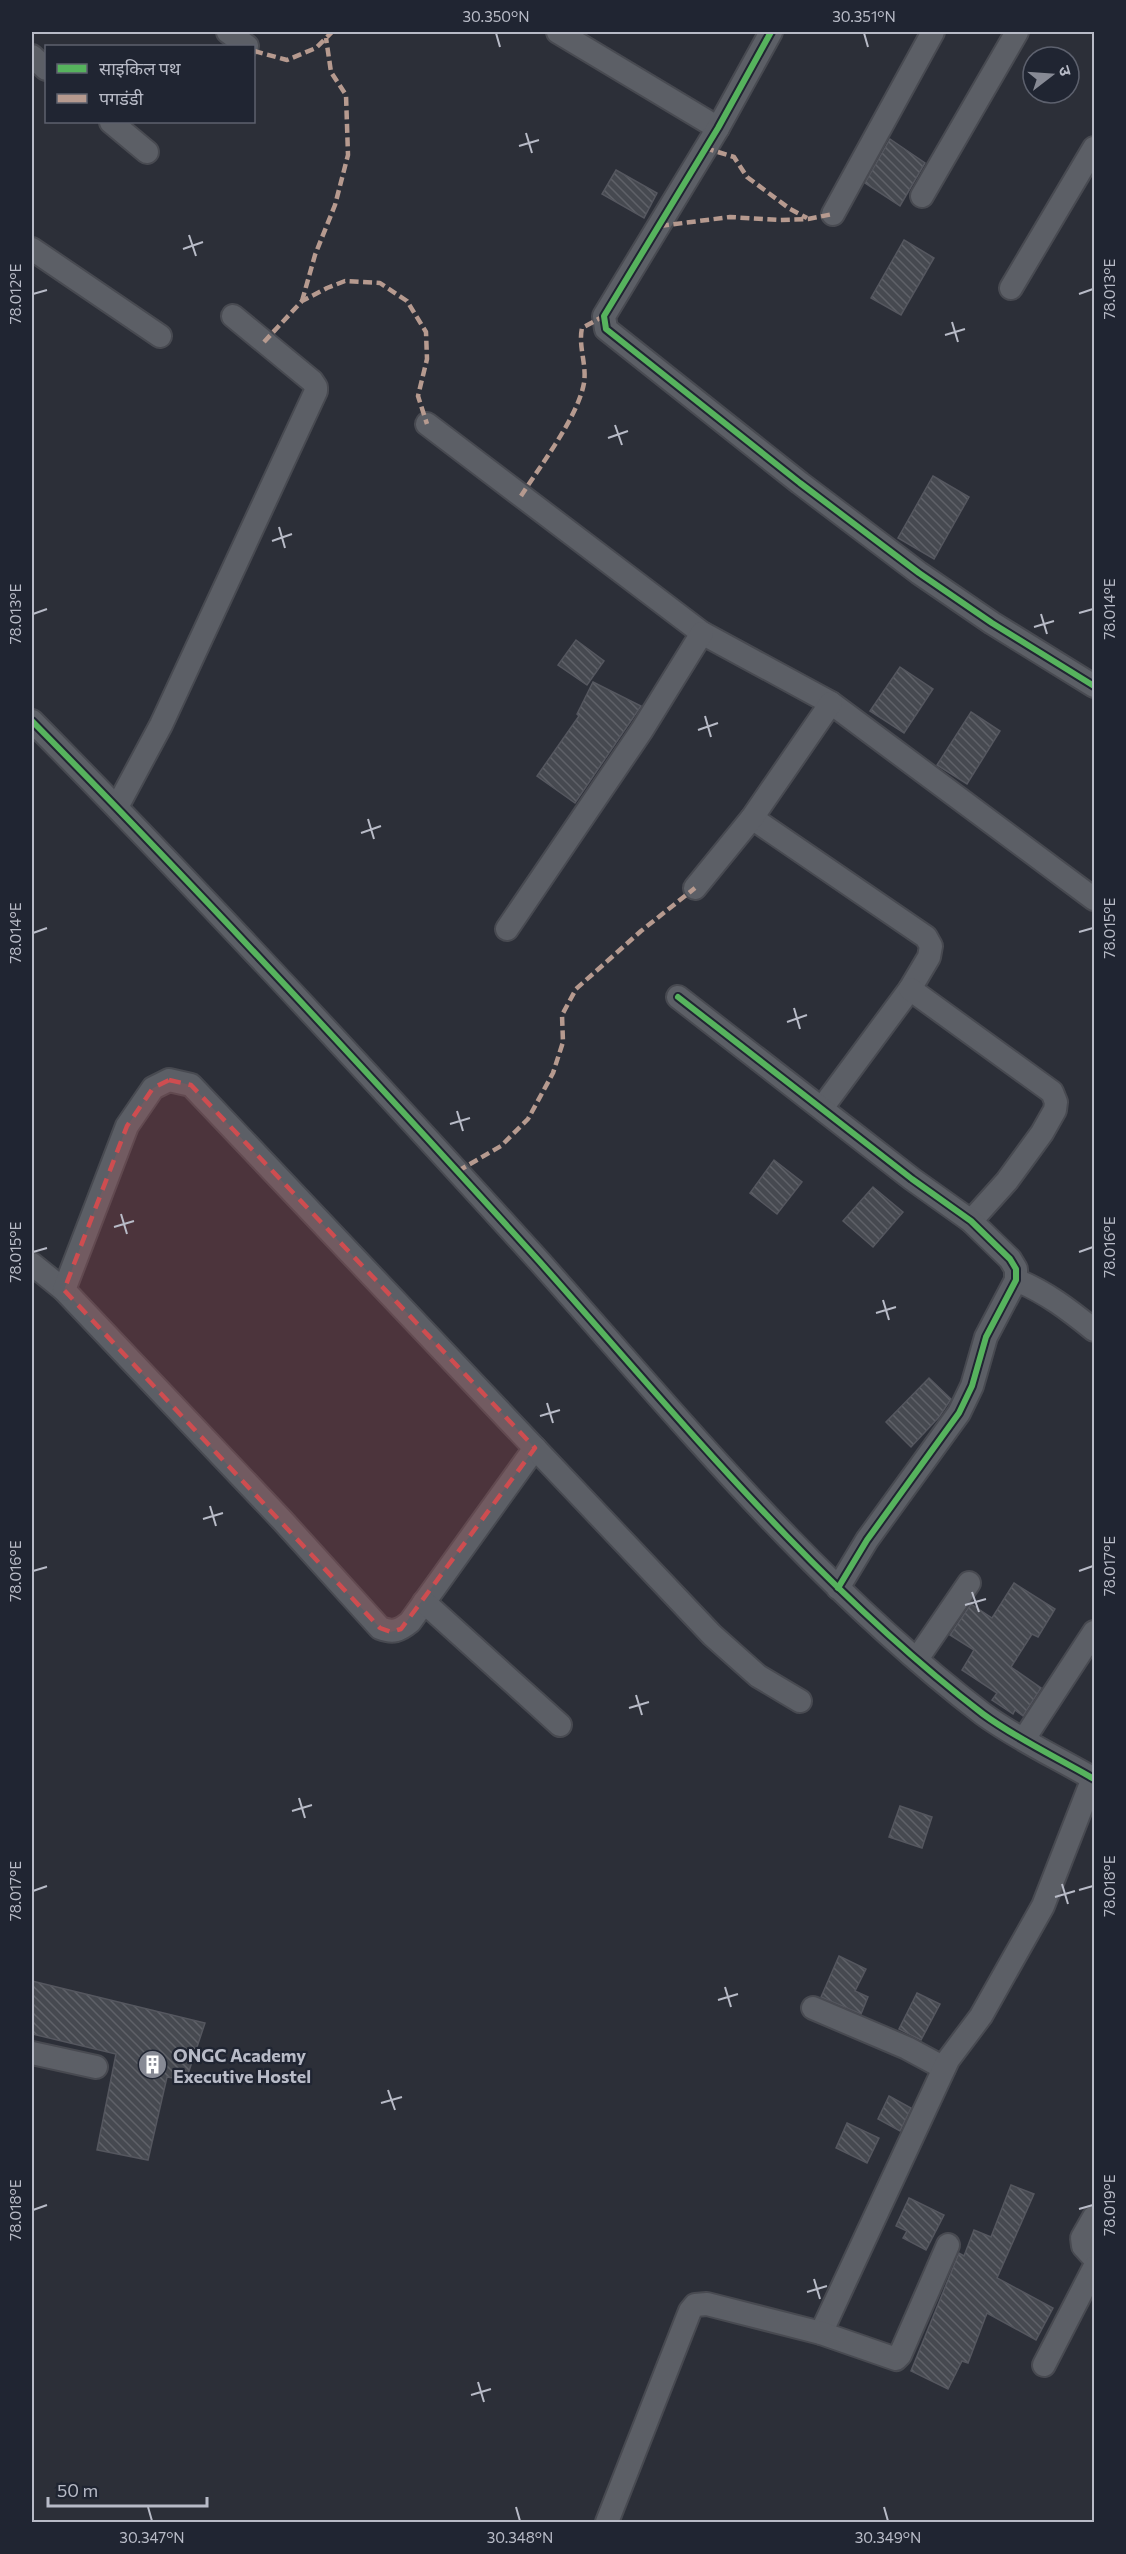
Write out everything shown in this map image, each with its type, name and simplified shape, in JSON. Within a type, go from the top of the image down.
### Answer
[{"type":"street","points":[[228,32],[246,45]]},
{"type":"street","points":[[558,32],[718,128]]},
{"type":"street","points":[[771,32],[718,128],[603,316],[606,329],[800,483],[919,573],[1095,686]]},
{"type":"street","points":[[833,214],[933,32]]},
{"type":"street","points":[[922,196],[1017,32]]},
{"type":"street","points":[[32,57],[45,68]]},
{"type":"street","points":[[112,123],[147,152]]},
{"type":"street","points":[[1011,288],[1095,148]]},
{"type":"street","points":[[32,249],[160,336]]},
{"type":"street","points":[[117,807],[161,725],[316,392],[312,381],[233,316]]},
{"type":"street","points":[[427,424],[702,633],[831,703],[1095,899]]},
{"type":"street","points":[[507,929],[636,740],[702,633]]},
{"type":"street","points":[[695,888],[752,818],[831,703]]},
{"type":"street","points":[[32,721],[305,1005],[458,1171],[741,1487],[838,1588],[917,1659],[986,1716],[1094,1778],[1039,1914],[981,2016],[944,2068],[821,2333]]},
{"type":"street","points":[[752,818],[926,937],[931,946],[929,957],[910,989],[822,1108]]},
{"type":"street","points":[[910,989],[1052,1092],[1056,1102],[1055,1110],[1042,1133],[1007,1181],[971,1221]]},
{"type":"street","points":[[678,997],[912,1179],[971,1221],[1010,1259],[1016,1269],[1016,1280],[986,1337],[972,1386],[959,1413],[867,1540],[838,1588]]},
{"type":"street","points":[[64,1290],[127,1126],[153,1088],[169,1080],[191,1085],[712,1635],[758,1676],[800,1701]]},
{"type":"street","points":[[32,1264],[64,1290],[282,1520],[380,1628],[391,1632],[401,1629],[410,1622],[535,1448]]},
{"type":"street","points":[[1016,1280],[1055,1299],[1095,1330]]},
{"type":"street","points":[[917,1659],[969,1583]]},
{"type":"street","points":[[424,1602],[560,1725]]},
{"type":"street","points":[[1024,1739],[1095,1632]]},
{"type":"street","points":[[813,2008],[908,2048],[944,2068]]},
{"type":"street","points":[[32,2053],[96,2067]]},
{"type":"street","points":[[1095,2217],[1082,2238],[1083,2246],[1095,2258]]},
{"type":"street","points":[[607,2523],[690,2311],[695,2305],[707,2304],[821,2333],[893,2360],[898,2358],[948,2245]]},
{"type":"street","points":[[1044,2365],[1095,2268]]},
{"type":"highlighted area","points":[[169,1080],[191,1085],[535,1448],[401,1629],[391,1632],[380,1628],[64,1290],[127,1126],[153,1088]]},
{"type":"building","points":[[890,139],[925,163],[900,206],[865,183]]},
{"type":"building","points":[[616,170],[657,193],[644,218],[602,194]]},
{"type":"building","points":[[904,240],[934,258],[901,315],[871,298]]},
{"type":"building","points":[[933,476],[969,497],[934,559],[898,538]]},
{"type":"building","points":[[576,640],[604,661],[587,685],[558,665]]},
{"type":"building","points":[[900,667],[933,689],[904,733],[870,711]]},
{"type":"building","points":[[593,682],[641,706],[575,803],[537,776],[579,716],[577,714]]},
{"type":"building","points":[[971,712],[1000,731],[967,784],[937,765]]},
{"type":"building","points":[[774,1160],[802,1182],[777,1214],[750,1193]]},
{"type":"building","points":[[873,1187],[903,1212],[873,1247],[843,1221]]},
{"type":"building","points":[[929,1378],[951,1399],[939,1417],[911,1447],[886,1422]]},
{"type":"building","points":[[1014,1583],[1055,1609],[1038,1637],[1032,1634],[1011,1667],[1041,1688],[1023,1716],[1015,1710],[1013,1714],[992,1700],[997,1693],[962,1670],[974,1650],[950,1635],[971,1604],[992,1618]]},
{"type":"building","points":[[900,1806],[932,1817],[922,1848],[889,1837]]},
{"type":"building","points":[[839,1956],[866,1969],[855,1991],[868,1997],[861,2014],[821,1997]]},
{"type":"building","name":"ONGC Academy Executive Hostel","points":[[32,1981],[205,2023],[186,2080],[167,2077],[148,2160],[97,2150],[116,2054],[32,2034]]},
{"type":"building","points":[[917,1993],[940,2004],[921,2040],[899,2029]]},
{"type":"building","points":[[889,2096],[911,2108],[900,2131],[878,2119]]},
{"type":"building","points":[[847,2123],[879,2138],[867,2163],[836,2148]]},
{"type":"building","points":[[1011,2185],[1034,2194],[997,2278],[1053,2308],[1036,2340],[987,2313],[968,2363],[962,2361],[948,2389],[911,2371],[959,2253],[964,2256],[974,2230],[991,2237]]},
{"type":"building","points":[[909,2198],[944,2215],[926,2250],[903,2238],[907,2231],[896,2226]]},
{"type":"marked path","points":[[255,51],[287,60],[316,48],[332,32]]},
{"type":"marked path","points":[[302,301],[315,255],[335,205],[348,155],[346,95],[331,72],[326,38]]},
{"type":"marked path","points":[[705,148],[734,157],[747,177],[790,209],[807,218]]},
{"type":"marked path","points":[[660,226],[730,217],[779,220],[808,219],[833,214]]},
{"type":"marked path","points":[[264,342],[302,301],[327,288],[345,281],[380,283],[407,301],[426,332],[427,359],[418,396],[427,424]]},
{"type":"marked path","points":[[521,496],[566,426],[580,396],[585,376],[581,342],[582,328],[604,316]]},
{"type":"marked path","points":[[458,1171],[501,1146],[528,1119],[553,1073],[563,1042],[562,1015],[576,989],[641,931],[695,888]]},
{"type":"cycle path","points":[[771,32],[718,128],[604,316],[606,329],[800,483],[919,573],[992,623],[1094,686]]},
{"type":"cycle path","points":[[32,721],[161,853],[351,1056],[539,1261],[750,1498],[862,1611],[921,1664],[983,1714],[1094,1779]]},
{"type":"cycle path","points":[[678,997],[912,1179],[971,1221],[1010,1259],[1016,1269],[1016,1280],[986,1337],[972,1386],[959,1413],[867,1540],[838,1588]]},
{"type":"place","name":"ONGC Academy Executive Hostel","points":[[152,2065]]}]
